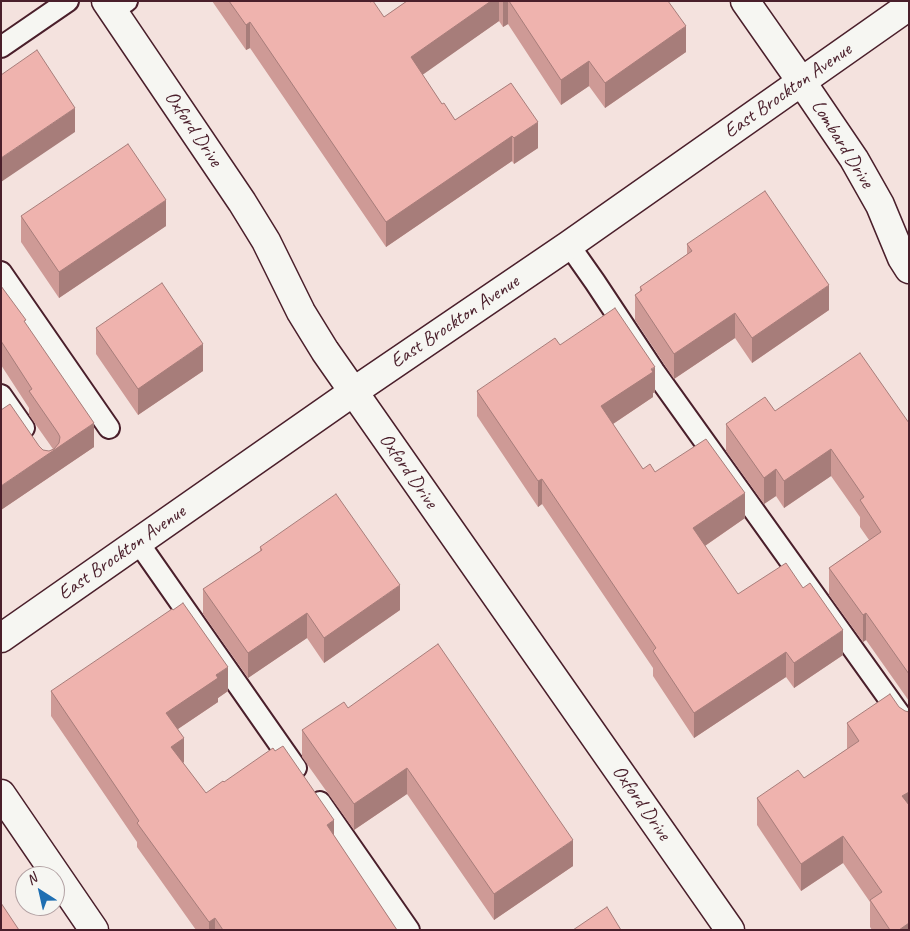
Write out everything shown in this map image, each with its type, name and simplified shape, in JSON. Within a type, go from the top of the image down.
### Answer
[{"type":"street","name":"Lombard Drive","points":[[745,1],[854,159],[880,205],[902,258],[909,269]]},
{"type":"street","name":"Oxford Drive","points":[[115,5],[266,241],[301,312],[325,351],[730,930]]},
{"type":"street","name":"East Brockton Avenue","points":[[1,638],[353,392],[570,245],[909,6]]},
{"type":"street","points":[[1,794],[94,930]]},
{"type":"lane","points":[[1,47],[68,1]]},
{"type":"lane","points":[[570,245],[654,371],[909,727]]},
{"type":"lane","points":[[1,272],[109,428]]},
{"type":"lane","points":[[1,394],[32,440]]},
{"type":"lane","points":[[138,542],[409,930]]},
{"type":"building","points":[[229,1],[373,1],[384,17],[407,1],[491,1],[411,57],[455,120],[511,83],[538,122],[514,138],[512,136],[386,222],[250,22],[246,25]]},
{"type":"building","points":[[509,1],[668,1],[686,26],[605,83],[589,61],[561,80]]},
{"type":"building","points":[[37,50],[75,108],[1,158],[1,75]]},
{"type":"building","points":[[128,144],[166,200],[59,272],[21,216]]},
{"type":"building","points":[[765,191],[829,285],[752,338],[735,313],[674,354],[635,295],[642,290],[640,287],[692,251],[687,244]]},
{"type":"building","points":[[162,283],[203,344],[138,389],[96,328]]},
{"type":"building","points":[[1,286],[26,320],[24,321],[94,423],[1,486],[1,410],[10,404],[43,450],[49,451],[54,449],[59,443],[60,437],[29,391],[32,389],[1,341]]},
{"type":"building","points":[[615,308],[655,367],[651,369],[653,372],[601,406],[643,469],[650,464],[655,472],[706,439],[745,493],[693,528],[738,594],[786,563],[803,588],[810,583],[843,630],[794,663],[786,652],[694,713],[653,651],[656,648],[542,479],[538,481],[477,391],[555,338],[560,345]]},
{"type":"building","points":[[860,353],[909,423],[909,674],[866,613],[863,615],[829,568],[881,532],[860,500],[864,497],[831,449],[784,481],[776,469],[764,478],[726,424],[765,397],[775,411]]},
{"type":"building","points":[[336,494],[400,585],[324,638],[307,613],[248,653],[203,589],[262,550],[260,547]]},
{"type":"building","points":[[183,603],[228,667],[216,675],[218,678],[166,713],[184,738],[171,747],[206,793],[273,748],[275,751],[283,746],[334,820],[327,825],[397,930],[223,930],[215,918],[209,922],[137,823],[139,821],[51,691]]},
{"type":"building","points":[[438,644],[573,840],[494,894],[407,768],[354,804],[302,730],[344,702],[348,708]]},
{"type":"building","points":[[890,694],[899,707],[909,712],[909,792],[902,796],[909,805],[909,923],[899,930],[890,930],[870,900],[882,892],[843,836],[801,864],[757,798],[798,770],[804,778],[859,741],[847,723]]},
{"type":"building","points":[[1,903],[19,930],[1,930]]},
{"type":"building","points":[[607,907],[621,930],[573,930]]}]
